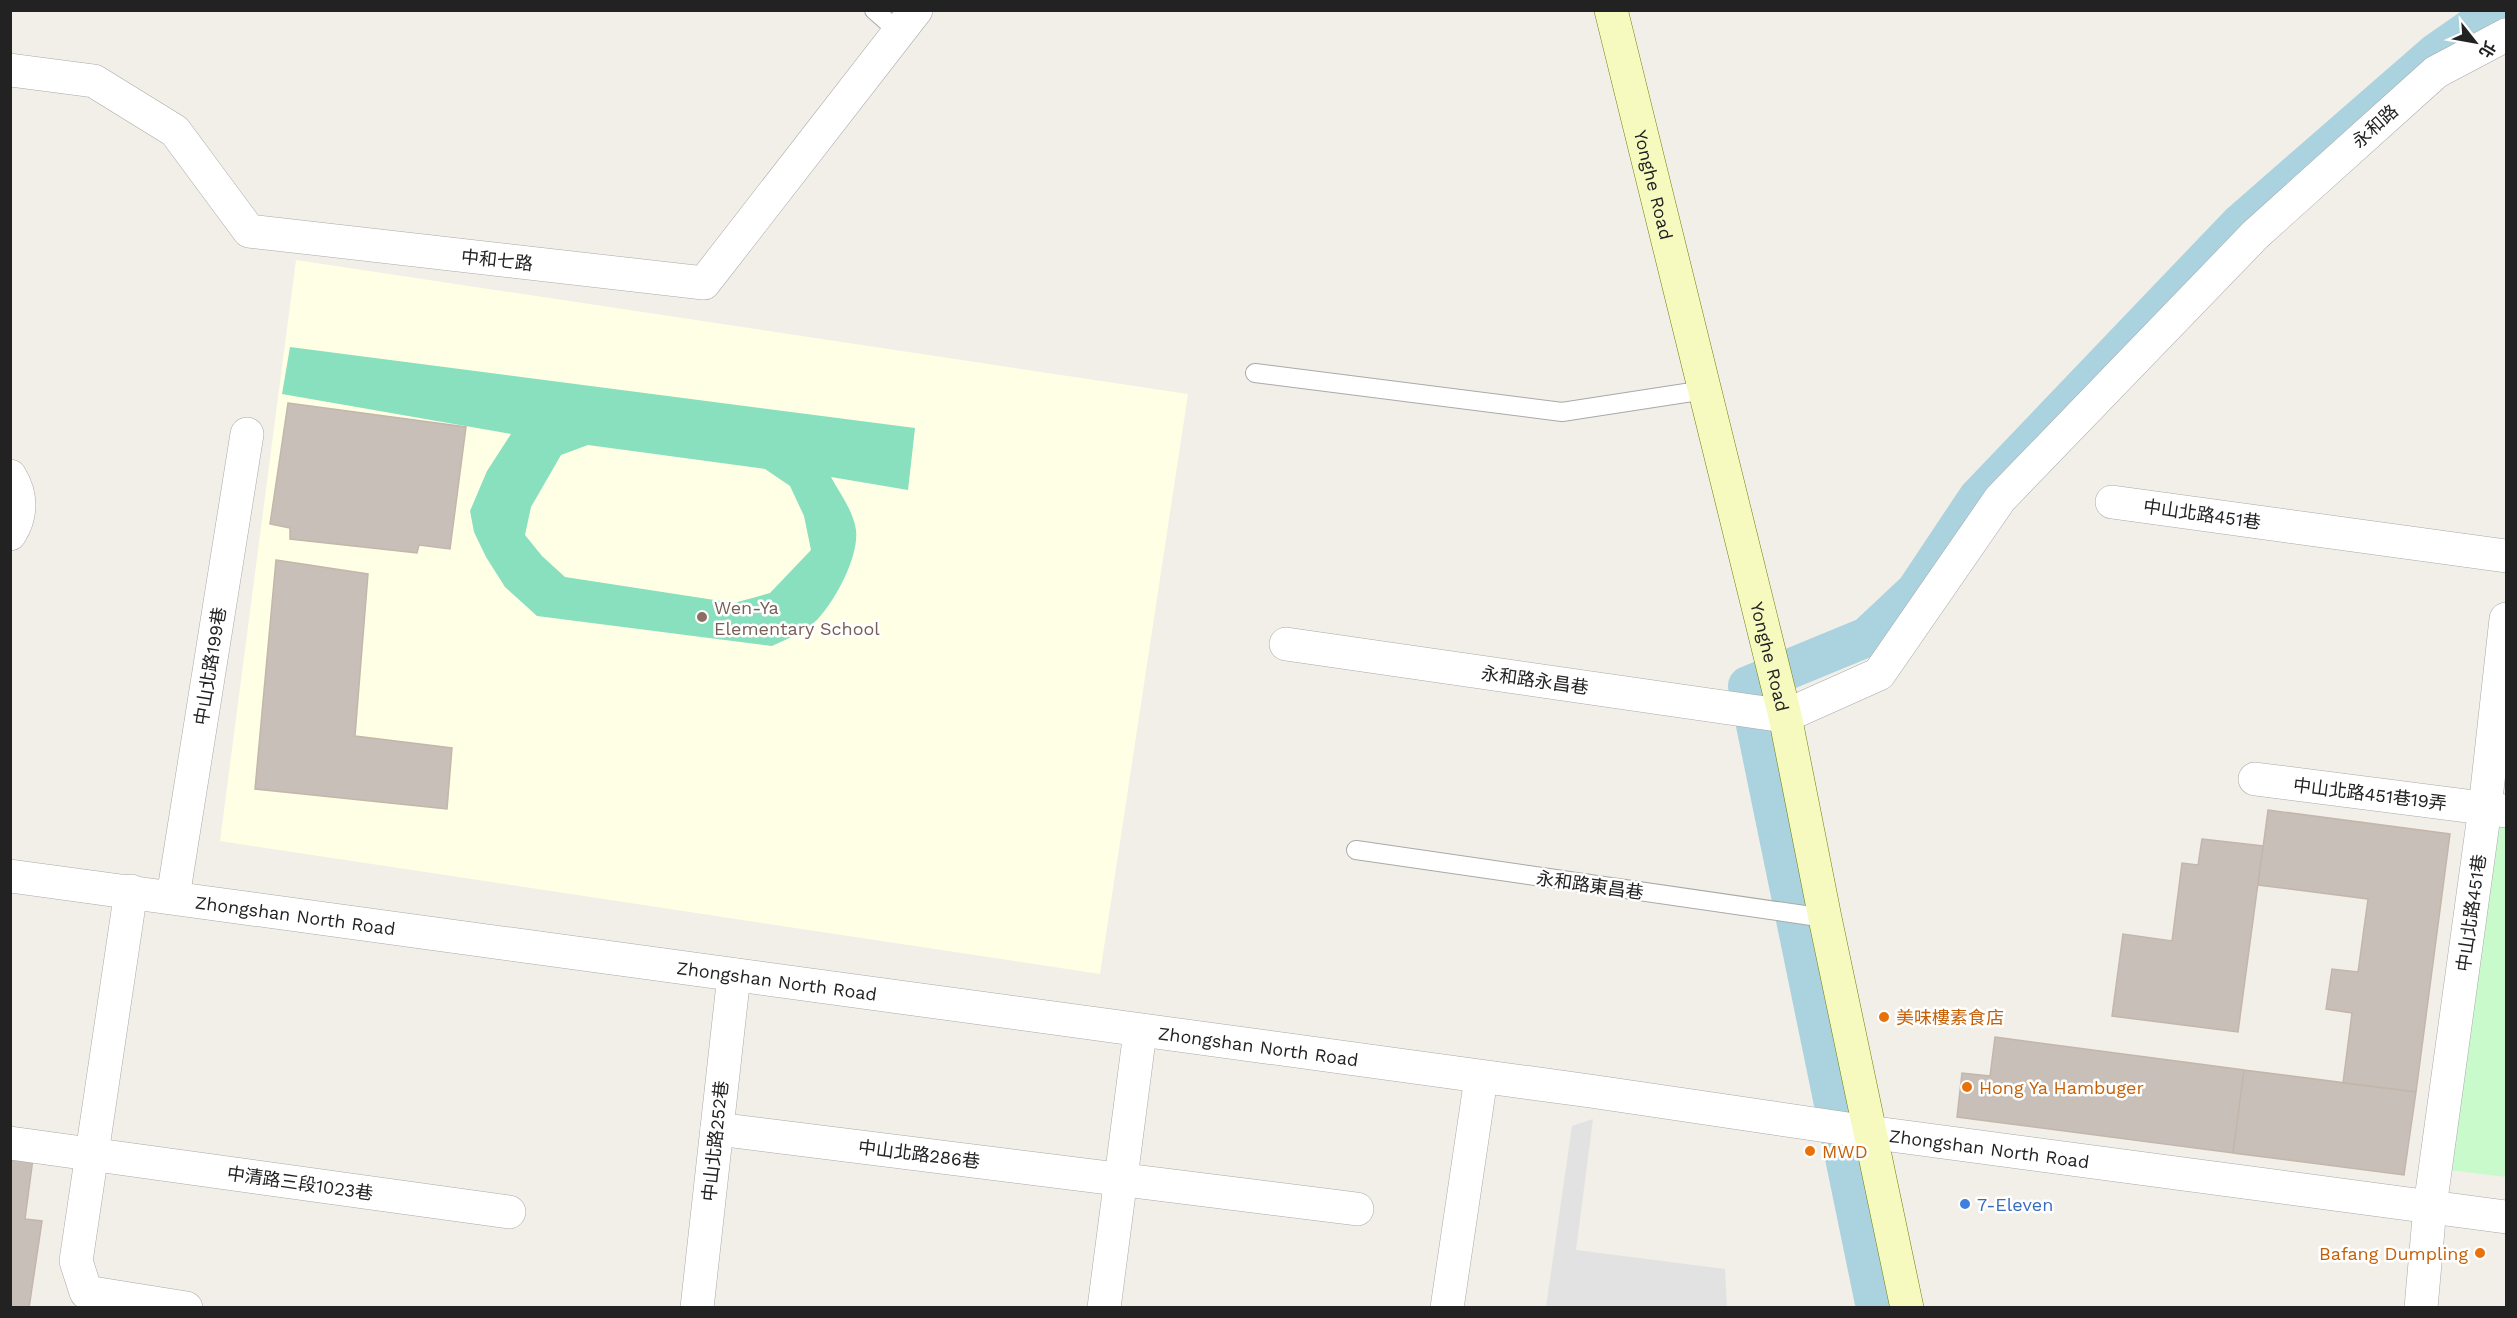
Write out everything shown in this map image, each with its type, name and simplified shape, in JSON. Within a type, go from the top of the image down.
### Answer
[{"type":"main road","name":"Yonghe Road","points":[[1611,10],[1783,715],[1823,918],[1907,1308]]},
{"type":"street","name":"中和七路","points":[[10,70],[94,81],[175,131],[249,231],[704,283],[908,21]]},
{"type":"street","name":"永和路","points":[[1783,715],[1879,674],[2000,499],[2256,234],[2436,72],[2506,35]]},
{"type":"street","name":"中山北路199巷","points":[[174,897],[247,434]]},
{"type":"street","points":[[10,476],[17,486],[20,502],[18,518],[10,534]]},
{"type":"street","name":"中山北路451巷","points":[[2112,502],[2506,556]]},
{"type":"street","name":"中山北路451巷","points":[[2421,1308],[2430,1207],[2496,810],[2506,619]]},
{"type":"street","name":"永和路永昌巷","points":[[1286,644],[1783,715]]},
{"type":"street","name":"中山北路451巷19弄","points":[[2255,779],[2496,810]]},
{"type":"street","name":"Zhongshan North Road","points":[[10,876],[1140,1032],[1590,1091],[1870,1132],[2506,1217]]},
{"type":"street","points":[[130,891],[76,1261],[86,1292],[186,1308]]},
{"type":"street","name":"中山北路252巷","points":[[697,1308],[734,975]]},
{"type":"street","points":[[1104,1308],[1140,1032]]},
{"type":"street","points":[[1447,1308],[1481,1078]]},
{"type":"street","name":"中山北路286巷","points":[[717,1129],[1357,1209]]},
{"type":"street","name":"中清路三段1023巷","points":[[10,1143],[509,1212]]},
{"type":"lane","points":[[874,10],[908,21]]},
{"type":"lane","points":[[1255,373],[1562,412],[1705,390]]},
{"type":"lane","name":"永和路東昌巷","points":[[1356,850],[1823,918]]},
{"type":"shaded area","name":"Wen-Ya Elementary School","points":[[296,260],[1188,394],[1100,974],[220,841]]},
{"type":"shaded area","points":[[1593,1119],[1576,1250],[1725,1269],[1727,1307],[1546,1307],[1572,1126]]},
{"type":"green space","points":[[290,347],[915,428],[908,490],[831,477],[849,509],[856,530],[851,563],[834,596],[817,620],[799,633],[772,646],[537,616],[505,587],[486,557],[474,532],[470,511],[487,471],[511,434],[282,394]],"holes":[[[588,445],[765,469],[790,486],[804,516],[811,550],[770,593],[734,603],[565,577],[542,556],[525,535],[531,507],[561,455]]]},
{"type":"green space","points":[[2496,826],[2506,827],[2506,1177],[2449,1170]]},
{"type":"building","points":[[288,403],[466,427],[450,549],[419,545],[417,553],[290,539],[290,528],[270,524]]},
{"type":"building","points":[[276,560],[368,574],[355,736],[452,748],[447,809],[255,789]]},
{"type":"building","points":[[2268,810],[2450,834],[2416,1092],[2343,1083],[2352,1013],[2326,1009],[2332,969],[2358,972],[2368,899],[2258,885]]},
{"type":"building","points":[[2202,839],[2263,846],[2238,1032],[2112,1016],[2123,934],[2172,941],[2182,863],[2198,865]]},
{"type":"building","points":[[1995,1037],[2244,1070],[2233,1153],[1957,1117],[1962,1073],[1990,1076]]},
{"type":"building","points":[[2244,1070],[2416,1092],[2404,1175],[2233,1153]]},
{"type":"building","points":[[10,1132],[36,1136],[25,1219],[42,1221],[29,1308],[10,1308]]},
{"type":"waterway","points":[[1876,1308],[1748,686],[1867,637],[1916,591],[1978,498],[2240,224],[2435,54],[2498,10]]},
{"type":"place","name":"Wen-Ya Elementary School","points":[[702,617]]},
{"type":"place","name":"美味樓素食店","points":[[1884,1017]]},
{"type":"place","name":"Hong Ya Hambuger","points":[[1967,1087]]},
{"type":"place","name":"MWD","points":[[1810,1151]]},
{"type":"place","name":"7-Eleven","points":[[1965,1204]]},
{"type":"place","name":"Bafang Dumpling","points":[[2480,1253]]}]
